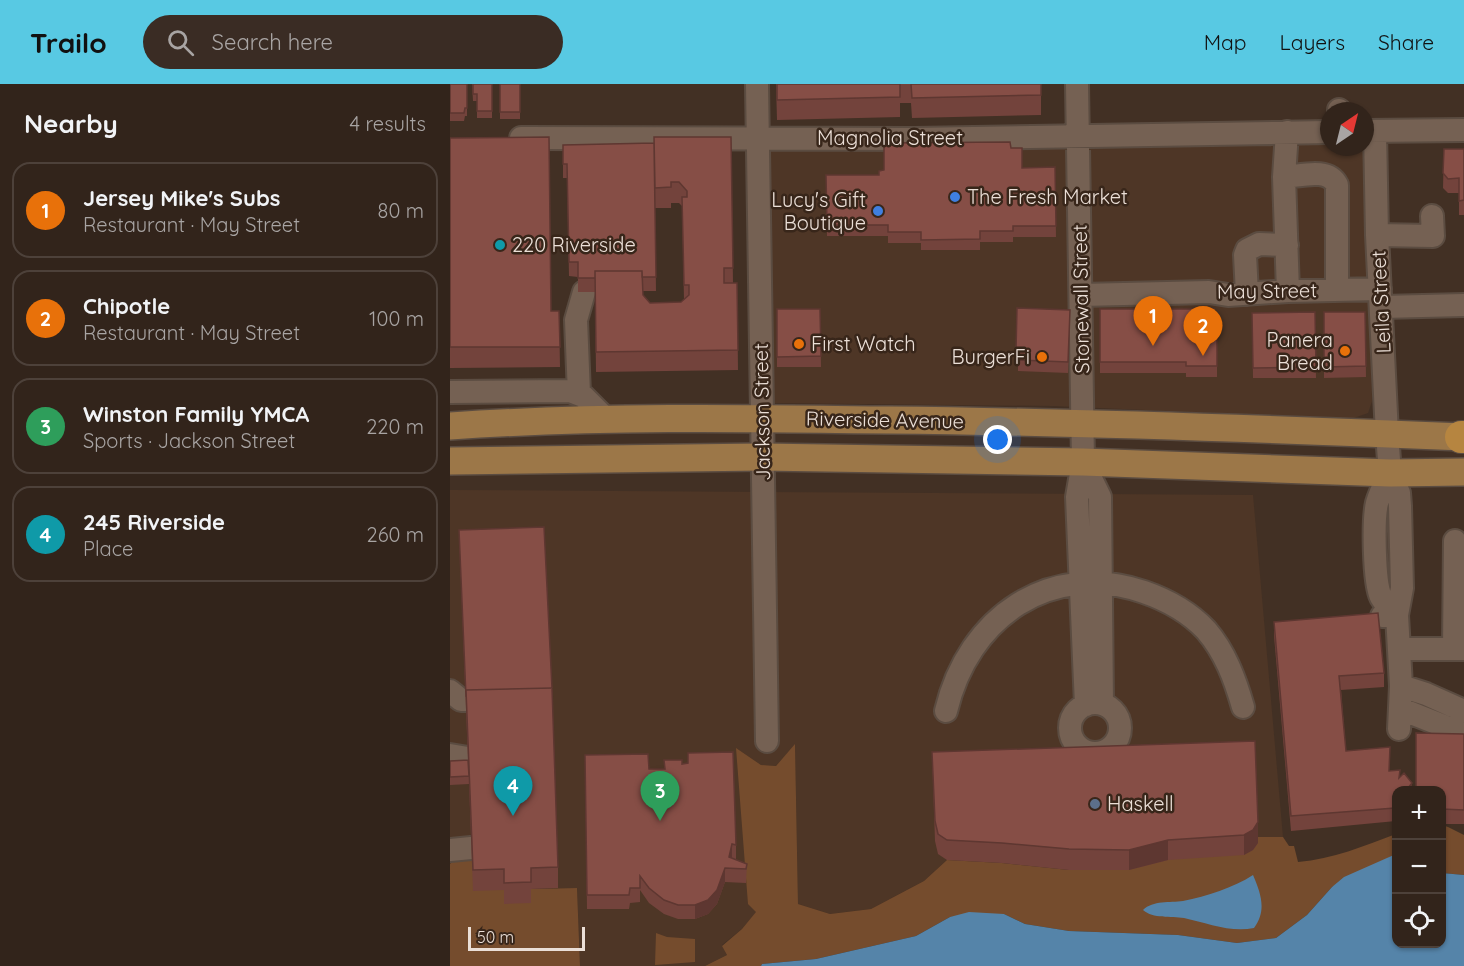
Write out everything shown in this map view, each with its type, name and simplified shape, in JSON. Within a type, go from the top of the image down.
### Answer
[{"type":"main road","name":"Riverside Avenue","points":[[450,426],[537,420],[762,418],[1083,422],[1463,437]]},
{"type":"main road","name":"Riverside Avenue","points":[[450,461],[762,457],[1083,462],[1390,473],[1464,472]]},
{"type":"street","name":"Jackson Street","points":[[757,84],[767,741]]},
{"type":"street","name":"Stonewall Street","points":[[1077,84],[1083,422],[1083,462],[1077,496],[1091,584],[1094,705]]},
{"type":"street","points":[[1374,131],[1464,130]]},
{"type":"street","points":[[1287,132],[1284,177],[1288,291]]},
{"type":"street","name":"Magnolia Street","points":[[497,138],[914,139],[1320,132]]},
{"type":"street","name":"Leila Street","points":[[1372,156],[1390,473],[1399,493],[1400,506],[1402,588],[1397,615],[1400,649],[1400,719],[1464,734]]},
{"type":"street","points":[[1284,177],[1324,174],[1333,178],[1337,185],[1336,290]]},
{"type":"street","points":[[1377,236],[1433,236],[1432,216]]},
{"type":"street","points":[[1247,294],[1245,255],[1247,250],[1259,244],[1287,245]]},
{"type":"street","name":"May Street","points":[[1081,295],[1209,292],[1228,295],[1336,290],[1381,298],[1464,305]]},
{"type":"street","points":[[579,394],[576,320],[584,292]]},
{"type":"street","points":[[450,393],[570,391],[583,396],[606,420]]},
{"type":"street","points":[[1400,649],[1459,649],[1455,541]]},
{"type":"street","points":[[946,711],[952,686],[965,659],[982,634],[1004,614],[1028,597],[1054,588],[1091,584],[1132,588],[1158,597],[1183,610],[1205,630],[1222,653],[1235,678],[1244,707]]},
{"type":"street","points":[[1365,618],[1397,615]]},
{"type":"street","points":[[1401,686],[1464,711]]},
{"type":"shaded area","points":[[1320,123],[1320,156],[1369,156],[1372,401],[1368,413],[1351,419],[1053,406],[769,403],[763,131]]},
{"type":"shaded area","points":[[450,490],[1253,495],[1283,837],[1258,837],[1069,870],[947,860],[924,881],[871,909],[830,914],[798,904],[795,745],[776,766],[761,765],[737,749],[757,912],[742,929],[722,945],[727,955],[705,966],[580,966],[577,888],[531,889],[531,903],[504,904],[473,891],[452,862],[450,864]]},
{"type":"shaded area","points":[[795,744],[798,904],[830,914],[871,909],[924,881],[947,860],[1069,870],[1257,837],[1283,837],[1289,846],[1294,846],[1298,862],[1336,855],[1392,835],[1392,856],[1332,887],[1307,915],[1276,938],[1237,943],[1178,935],[1069,931],[1025,924],[1004,914],[950,917],[916,936],[816,959],[762,964],[761,966],[705,966],[727,955],[722,946],[742,929],[756,912],[748,904],[736,748],[761,765],[776,766]]},
{"type":"shaded area","points":[[1446,826],[1464,835],[1464,875],[1446,873]]},
{"type":"shaded area","points":[[472,860],[504,890],[505,904],[531,889],[577,888],[580,966],[450,966],[450,864]]},
{"type":"shaded area","points":[[656,933],[667,937],[695,939],[695,962],[655,965]]},
{"type":"water","points":[[1392,856],[1392,948],[1446,948],[1446,873],[1464,875],[1464,966],[761,966],[762,964],[816,959],[916,936],[950,917],[969,912],[1004,914],[1025,924],[1069,931],[1178,935],[1237,943],[1276,938],[1307,915],[1344,877]]},
{"type":"water","points":[[1253,875],[1262,908],[1254,928],[1228,928],[1184,918],[1157,916],[1143,910],[1157,903],[1183,901],[1210,894]]},
{"type":"building","points":[[450,84],[467,84],[467,108],[464,113],[450,113]]},
{"type":"building","points":[[473,84],[492,84],[492,111],[477,111],[477,94],[473,94]]},
{"type":"building","points":[[500,84],[520,84],[520,112],[500,112]]},
{"type":"building","points":[[777,84],[900,84],[900,97],[777,100]]},
{"type":"building","points":[[911,84],[1041,84],[1041,95],[912,98]]},
{"type":"building","name":"220 Riverside","points":[[549,137],[551,311],[559,311],[560,347],[450,347],[450,138]]},
{"type":"building","points":[[654,137],[731,137],[733,268],[724,268],[724,283],[737,283],[738,350],[596,352],[595,271],[642,271],[643,295],[650,303],[681,302],[689,295],[689,285],[684,285],[682,197],[687,197],[687,191],[679,182],[671,182],[671,187],[655,188]]},
{"type":"building","points":[[1010,142],[1011,148],[1022,148],[1022,168],[1055,167],[1056,226],[1013,226],[1013,231],[980,231],[980,239],[921,240],[921,232],[888,232],[888,225],[827,225],[826,175],[879,175],[879,171],[884,170],[884,143]]},
{"type":"building","points":[[654,143],[656,277],[642,277],[642,271],[595,271],[595,278],[578,278],[578,262],[569,262],[567,164],[563,164],[563,145]]},
{"type":"building","points":[[1444,149],[1464,149],[1464,200],[1459,201],[1459,178],[1448,179],[1443,173]]},
{"type":"building","points":[[1017,308],[1070,310],[1068,362],[1018,360],[1018,350],[1016,350]]},
{"type":"building","name":"First Watch","points":[[777,309],[820,309],[821,356],[777,357]]},
{"type":"building","points":[[1100,309],[1214,309],[1214,320],[1217,320],[1217,366],[1186,366],[1186,362],[1100,362]]},
{"type":"building","points":[[1315,312],[1316,367],[1253,368],[1252,313]]},
{"type":"building","points":[[1324,312],[1365,312],[1366,366],[1324,367]]},
{"type":"building","points":[[544,527],[552,688],[466,690],[466,697],[459,530]]},
{"type":"building","points":[[1378,613],[1384,673],[1339,676],[1346,751],[1390,747],[1389,771],[1400,770],[1399,778],[1404,773],[1412,783],[1410,786],[1392,786],[1392,808],[1291,816],[1274,622]]},
{"type":"building","points":[[552,688],[558,867],[531,868],[531,882],[504,883],[504,869],[473,870],[466,690]]},
{"type":"building","points":[[1416,733],[1464,734],[1464,810],[1446,809],[1446,786],[1416,786]]},
{"type":"building","name":"Haskell","points":[[1255,741],[1258,822],[1253,830],[1244,835],[1168,840],[1129,850],[1069,849],[947,840],[938,834],[935,821],[932,752]]},
{"type":"building","points":[[733,752],[736,845],[732,844],[729,857],[747,864],[746,869],[725,868],[717,890],[708,900],[695,905],[678,905],[664,900],[649,888],[640,876],[640,888],[630,888],[629,895],[587,895],[585,755],[648,754],[649,769],[665,769],[664,760],[682,760],[682,764],[688,763],[688,753]]},
{"type":"building","points":[[468,760],[469,776],[450,777],[450,761]]},
{"type":"place","name":"The Fresh Market","points":[[955,197]]},
{"type":"place","name":"Lucy's Gift Boutique","points":[[878,211]]},
{"type":"place","name":"220 Riverside","points":[[500,245]]},
{"type":"place","name":"First Watch","points":[[799,344]]},
{"type":"place","name":"Jersey Mike's Subs","points":[[1153,346]]},
{"type":"place","name":"Panera Bread","points":[[1345,351]]},
{"type":"place","name":"Chipotle","points":[[1203,356]]},
{"type":"place","name":"BurgerFi","points":[[1042,357]]},
{"type":"place","name":"Haskell","points":[[1095,804]]},
{"type":"place","name":"245 Riverside","points":[[513,816]]},
{"type":"place","name":"Winston Family YMCA","points":[[660,821]]}]
